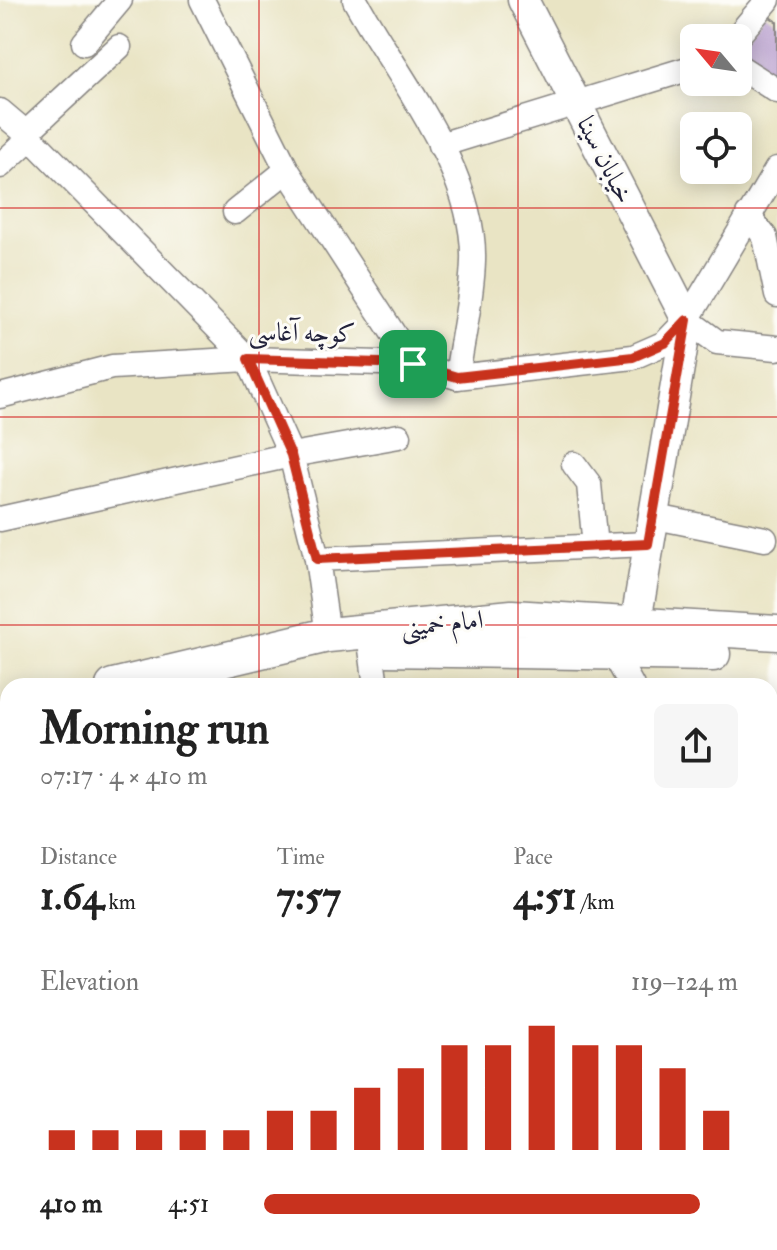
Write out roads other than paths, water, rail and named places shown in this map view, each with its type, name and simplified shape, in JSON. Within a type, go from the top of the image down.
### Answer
[{"type":"main road","name":"امام خمینی","points":[[147,678],[328,635],[512,617],[622,646],[777,656]]},
{"type":"main road","name":"امام خمینی","points":[[242,678],[371,649],[622,646],[777,633]]},
{"type":"street","points":[[84,43],[120,0]]},
{"type":"street","points":[[202,0],[287,170],[413,364]]},
{"type":"street","points":[[355,0],[420,105],[466,208],[473,259],[457,377]]},
{"type":"street","name":"خیابان سینا","points":[[523,0],[687,320]]},
{"type":"street","points":[[748,24],[768,0]]},
{"type":"street","points":[[0,166],[119,47]]},
{"type":"street","points":[[440,145],[680,71]]},
{"type":"street","points":[[752,75],[777,91]]},
{"type":"street","points":[[0,111],[28,135],[248,359],[291,455],[317,559],[328,635]]},
{"type":"street","name":"کوچه آغاسی","points":[[0,396],[112,367],[248,359],[413,364],[457,377],[633,357],[665,343],[687,320],[777,169]]},
{"type":"street","points":[[235,212],[287,170]]},
{"type":"street","points":[[748,215],[765,237],[777,295]]},
{"type":"street","points":[[615,678],[649,530],[687,320],[717,342],[777,348]]},
{"type":"street","points":[[0,519],[291,455],[399,436]]},
{"type":"street","points":[[574,464],[589,484],[595,547]]},
{"type":"street","points":[[317,559],[595,547],[649,530],[765,539]]},
{"type":"street","points":[[622,646],[630,678]]},
{"type":"street","points":[[371,649],[375,678]]}]
